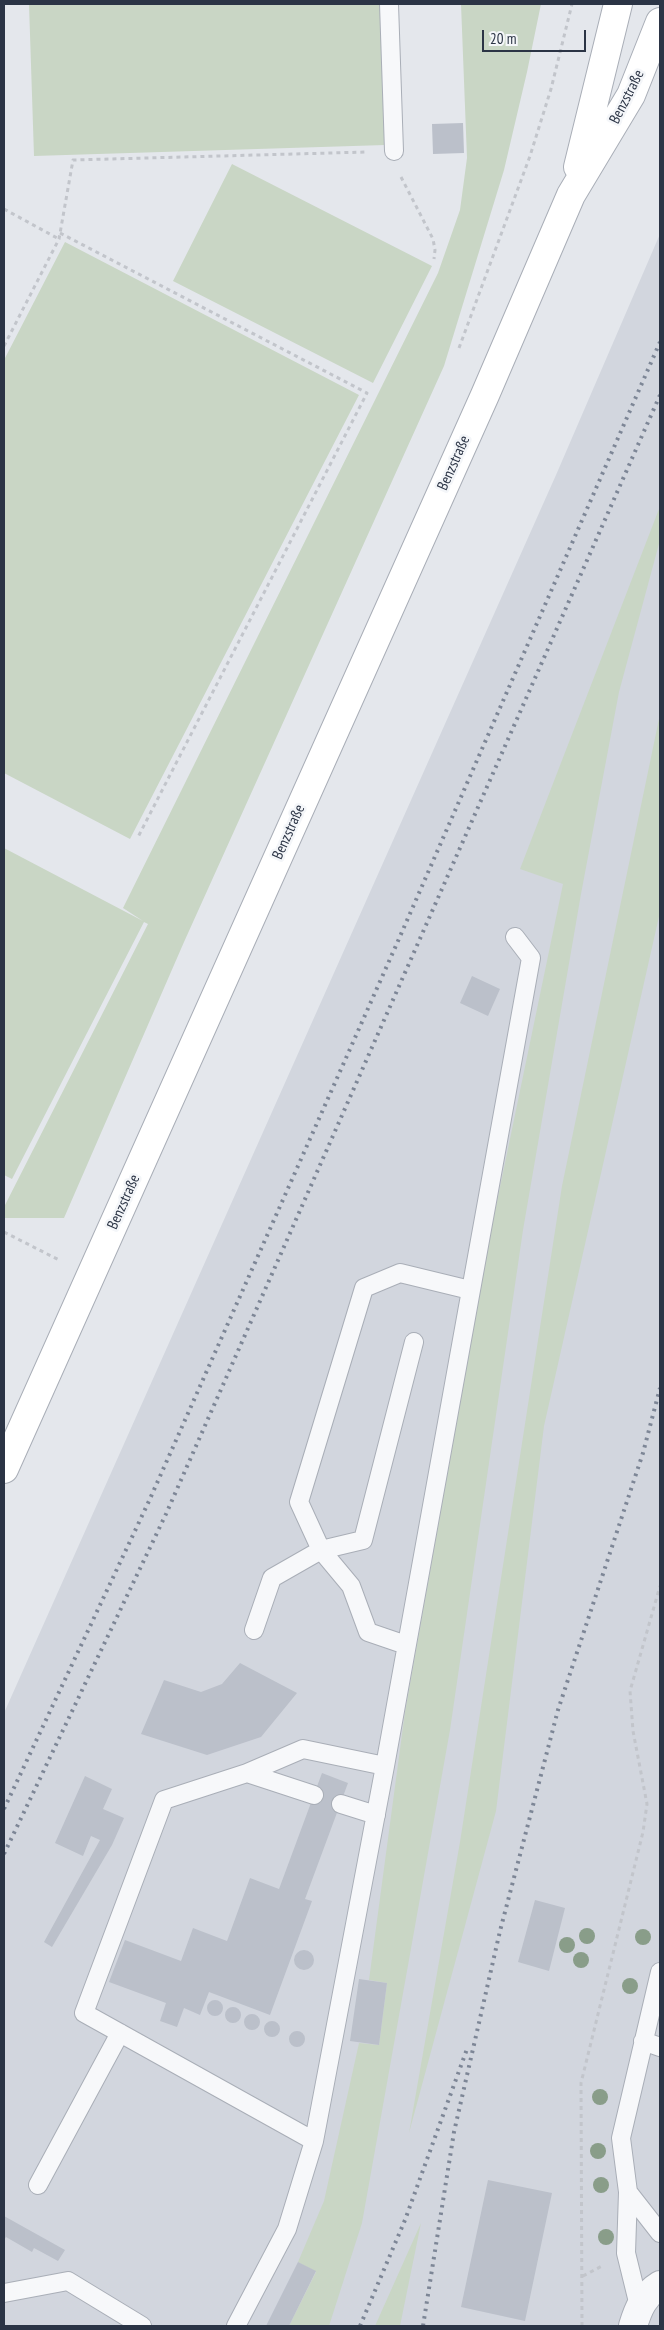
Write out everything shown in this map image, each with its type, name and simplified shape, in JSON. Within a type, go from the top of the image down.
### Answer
[{"type":"main road","name":"Benzstraße","points":[[571,195],[618,4]]},
{"type":"main road","name":"Benzstraße","points":[[4,1468],[485,395],[571,195],[631,95],[660,22]]},
{"type":"street","points":[[636,2316],[652,2290],[660,2285]]},
{"type":"lane","points":[[389,4],[394,151]]},
{"type":"lane","points":[[236,2326],[287,2229],[314,2141],[385,1766],[531,958],[515,937]]},
{"type":"lane","points":[[406,1646],[368,1632],[351,1586],[321,1550],[299,1502],[364,1288],[400,1273],[470,1290]]},
{"type":"lane","points":[[254,1630],[272,1578],[321,1550],[363,1540],[414,1342]]},
{"type":"lane","points":[[314,2141],[84,2013],[164,1800],[247,1773],[303,1749],[385,1766]]},
{"type":"lane","points":[[247,1773],[314,1795]]},
{"type":"lane","points":[[341,1804],[376,1815]]},
{"type":"lane","points":[[636,2316],[626,2253],[628,2192],[621,2138],[660,1973]]},
{"type":"lane","points":[[38,2185],[120,2033]]},
{"type":"lane","points":[[643,2041],[660,2047]]},
{"type":"lane","points":[[628,2192],[660,2233]]},
{"type":"lane","points":[[4,2293],[68,2282],[142,2326]]},
{"type":"path","points":[[459,348],[530,156],[551,89],[572,4]]},
{"type":"path","points":[[4,346],[59,239],[73,160],[394,151],[398,169],[433,239],[434,259]]},
{"type":"path","points":[[4,210],[59,239]]},
{"type":"path","points":[[60,232],[367,393],[138,839]]},
{"type":"path","points":[[4,1232],[91,1276]]},
{"type":"path","points":[[582,2326],[581,2082],[643,1832],[647,1804],[632,1731],[630,1691],[660,1586]]},
{"type":"shaded area","points":[[660,234],[660,2326],[4,2326],[4,1713],[556,475]]},
{"type":"green space","points":[[29,4],[380,4],[385,145],[34,156]]},
{"type":"green space","points":[[461,4],[541,4],[504,170],[444,366],[184,942],[64,1218],[4,1218],[4,1207],[148,924],[144,922],[12,1179],[4,1175],[4,848],[143,921],[123,908],[438,273],[460,210],[467,158]]},
{"type":"green space","points":[[232,164],[432,266],[373,383],[173,281]]},
{"type":"green space","points":[[65,242],[359,395],[130,839],[4,773],[4,360]]},
{"type":"green space","points":[[659,509],[660,540],[619,692],[581,894],[523,1230],[450,1730],[362,2223],[329,2326],[289,2326],[316,2272],[298,2262],[324,2201],[359,2043],[379,2045],[387,1983],[369,1980],[405,1712],[490,1235],[563,884],[520,869]]},
{"type":"green space","points":[[660,714],[660,912],[544,1426],[496,1811],[409,2133],[460,1842],[562,1186]]},
{"type":"green space","points":[[421,2223],[400,2326],[375,2326]]},
{"type":"building","points":[[463,123],[464,153],[433,154],[432,124]]},
{"type":"building","points":[[472,976],[500,989],[488,1016],[460,1003]]},
{"type":"building","points":[[240,1663],[297,1693],[261,1737],[207,1755],[141,1734],[164,1680],[201,1692],[222,1684]]},
{"type":"building","points":[[322,1773],[348,1783],[305,1899],[312,1901],[270,2015],[209,1992],[200,2015],[184,2008],[177,2027],[160,2021],[166,2003],[109,1982],[125,1940],[181,1961],[193,1928],[227,1941],[250,1878],[279,1889]]},
{"type":"building","points":[[85,1776],[112,1789],[103,1809],[124,1818],[112,1845],[52,1947],[44,1942],[100,1840],[91,1836],[83,1856],[55,1843]]},
{"type":"building","points":[[535,1900],[565,1908],[549,1971],[518,1962]]},
{"type":"building","points":[[304,1950],[311,1953],[314,1960],[311,1967],[304,1970],[297,1967],[294,1960],[297,1953]]},
{"type":"building","points":[[359,1979],[387,1983],[379,2045],[350,2041]]},
{"type":"building","points":[[215,2000],[221,2002],[223,2008],[221,2014],[215,2016],[209,2014],[207,2008],[209,2002]]},
{"type":"building","points":[[233,2007],[239,2009],[241,2015],[239,2021],[233,2023],[227,2021],[225,2015],[227,2009]]},
{"type":"building","points":[[252,2014],[260,2022],[252,2030],[244,2022]]},
{"type":"building","points":[[272,2021],[280,2029],[272,2037],[264,2029]]},
{"type":"building","points":[[297,2031],[305,2039],[297,2047],[289,2039]]},
{"type":"building","points":[[488,2180],[552,2193],[525,2321],[461,2307]]},
{"type":"building","points":[[4,2216],[65,2250],[58,2261],[34,2248],[32,2252],[6,2237],[4,2240]]},
{"type":"building","points":[[298,2262],[316,2271],[289,2326],[266,2326]]},
{"type":"railway","points":[[4,1809],[149,1501],[398,941],[660,342]]},
{"type":"railway","points":[[4,1854],[166,1514],[660,395]]},
{"type":"railway","points":[[423,2326],[454,2132],[500,1931],[558,1710],[643,1453],[660,1388]]},
{"type":"railway","points":[[360,2326],[405,2220],[467,2049]]}]
